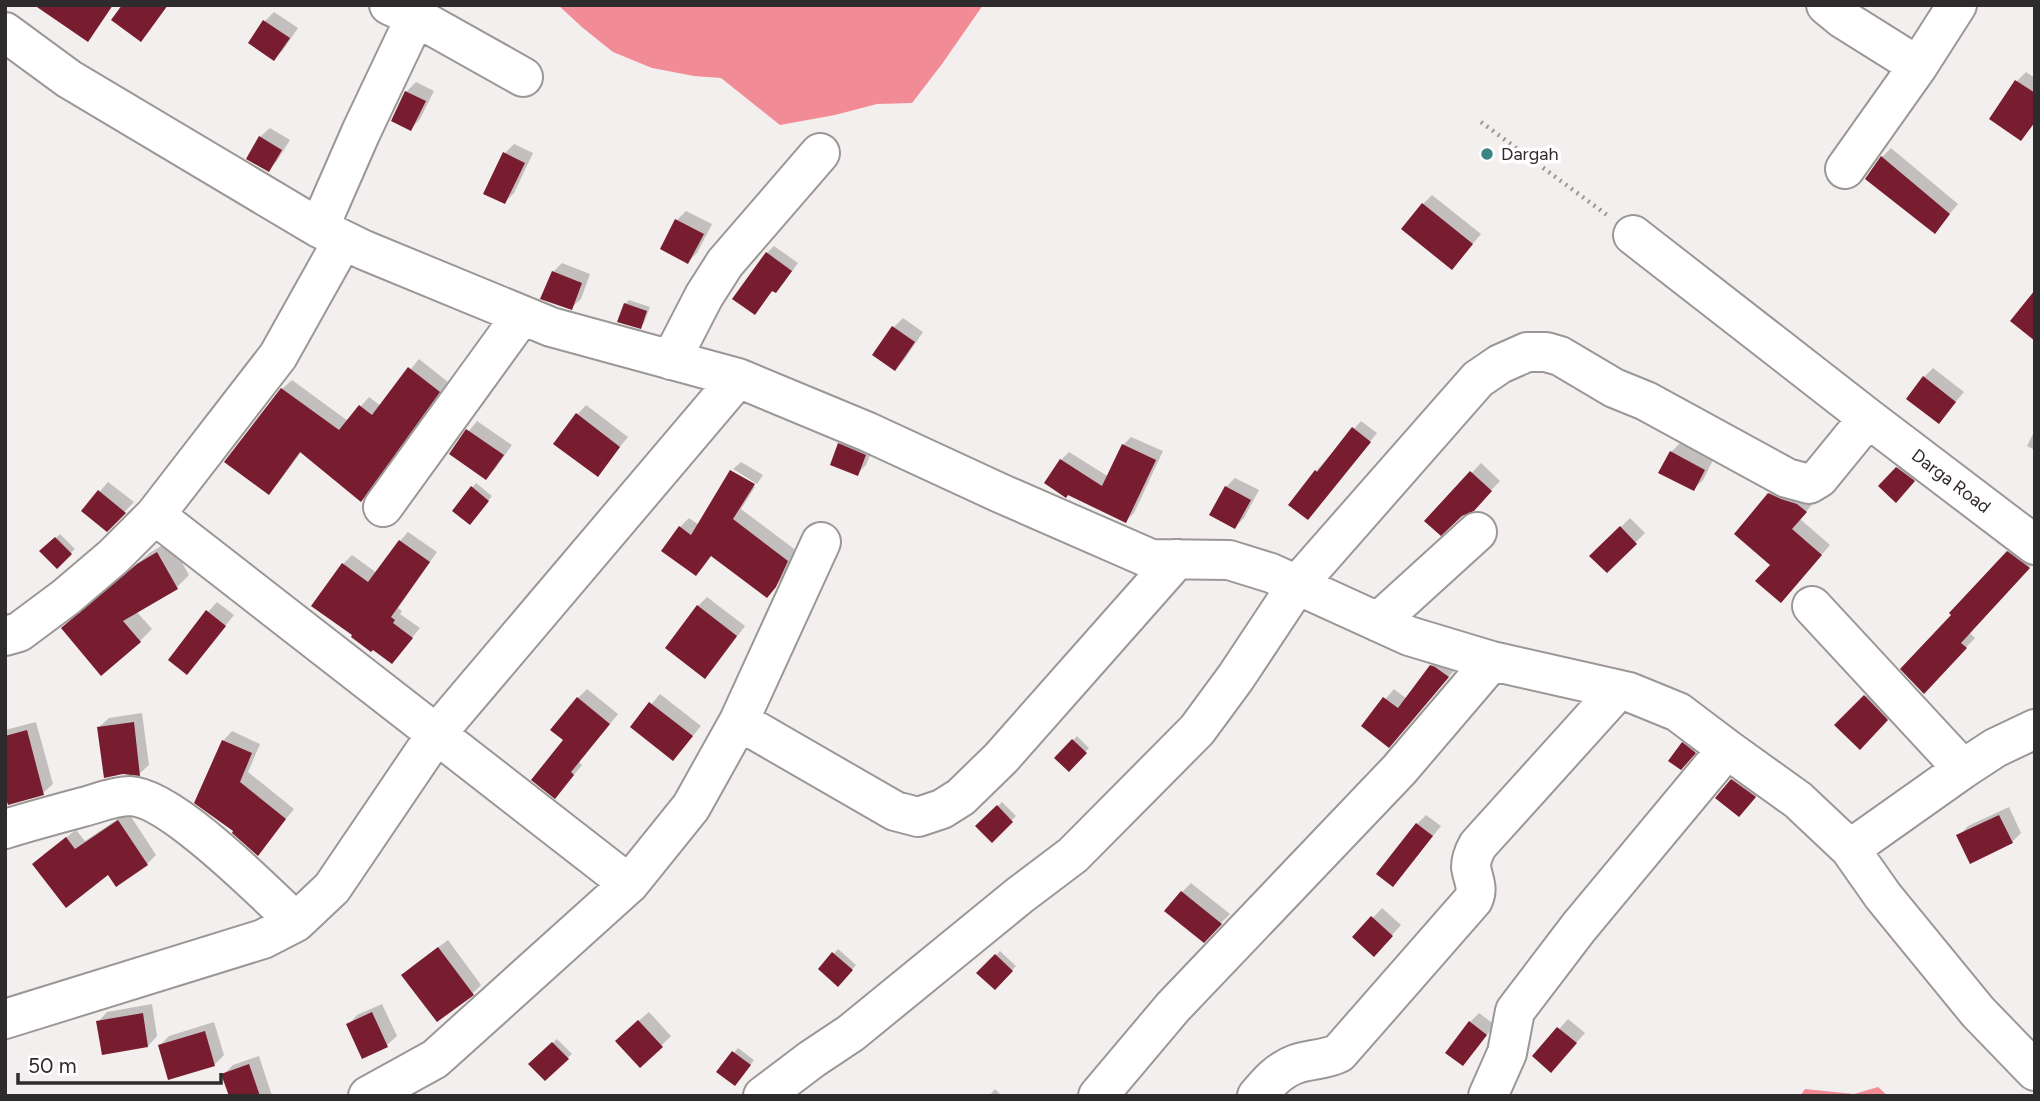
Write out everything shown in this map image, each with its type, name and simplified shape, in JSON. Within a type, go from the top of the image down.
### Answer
[{"type":"street","points":[[1826,5],[1843,19],[1918,66]]},
{"type":"street","points":[[1846,169],[1957,5]]},
{"type":"street","points":[[5,636],[19,632],[66,597],[113,557],[155,515],[278,356],[331,234],[361,132],[402,12],[523,77]]},
{"type":"street","points":[[5,32],[69,79],[331,234],[551,327],[738,378],[869,432],[1151,559],[1229,560],[1271,573],[1409,636],[1492,661],[1629,692],[1678,712],[1798,800],[1850,849],[1883,896],[1978,1012],[2035,1071]]},
{"type":"street","points":[[671,360],[704,296],[725,263],[820,153]]},
{"type":"street","name":"Darga Road","points":[[1633,235],[2035,545]]},
{"type":"street","points":[[383,507],[522,315]]},
{"type":"street","points":[[763,1096],[851,1033],[1073,855],[1197,730],[1297,585],[1478,379],[1500,364],[1527,352],[1546,352],[1560,356],[1614,388],[1646,401],[1787,478],[1809,484],[1819,478],[1868,418]]},
{"type":"street","points":[[5,1019],[263,939],[296,922],[331,888],[437,733],[738,378]]},
{"type":"street","points":[[155,515],[629,884]]},
{"type":"street","points":[[1378,622],[1477,532]]},
{"type":"street","points":[[368,1096],[435,1059],[629,884],[691,807],[739,721],[821,542]]},
{"type":"street","points":[[739,721],[895,811],[918,817],[942,809],[961,797],[1001,758],[1177,559]]},
{"type":"street","points":[[1812,606],[1963,769]]},
{"type":"street","points":[[1098,1096],[1173,1007],[1399,770],[1492,661]]},
{"type":"street","points":[[1257,1096],[1281,1072],[1295,1065],[1327,1059],[1339,1053],[1473,900],[1476,887],[1471,866],[1478,845],[1618,690]]},
{"type":"street","points":[[1850,849],[1995,748],[2035,729]]},
{"type":"street","points":[[1488,1096],[1507,1053],[1515,1012],[1579,927],[1727,749]]},
{"type":"street","points":[[5,828],[118,798],[144,798],[161,806],[222,853],[296,922]]},
{"type":"path","points":[[1481,122],[1633,235]]},
{"type":"shaded area","points":[[558,5],[983,5],[912,103],[877,104],[780,125],[721,78],[652,68],[613,52]]},
{"type":"shaded area","points":[[1878,1087],[1888,1096],[1800,1096],[1805,1089],[1854,1094]]},
{"type":"building","points":[[34,5],[113,5],[88,42]]},
{"type":"building","points":[[122,5],[168,5],[141,42],[111,20]]},
{"type":"building","points":[[263,20],[290,38],[274,61],[248,43]]},
{"type":"building","points":[[2015,80],[2035,93],[2035,122],[2021,141],[1989,119]]},
{"type":"building","points":[[405,91],[426,101],[411,131],[391,121]]},
{"type":"building","points":[[259,136],[282,150],[269,172],[246,159]]},
{"type":"building","points":[[503,152],[525,163],[505,204],[483,194]]},
{"type":"building","points":[[1881,156],[1950,214],[1935,234],[1865,179]]},
{"type":"building","points":[[1422,203],[1473,244],[1452,270],[1401,229]]},
{"type":"building","points":[[675,219],[704,234],[688,264],[660,249]]},
{"type":"building","points":[[766,252],[792,271],[776,293],[772,291],[755,315],[732,299]]},
{"type":"building","points":[[552,271],[582,283],[572,310],[540,299]]},
{"type":"building","points":[[2035,290],[2035,341],[2010,321]]},
{"type":"building","points":[[624,303],[647,311],[641,329],[617,322]]},
{"type":"building","points":[[892,326],[915,342],[895,371],[872,355]]},
{"type":"building","points":[[408,367],[440,392],[361,502],[300,452],[269,495],[224,462],[281,388],[339,430],[359,405],[372,415]]},
{"type":"building","points":[[1923,376],[1956,402],[1939,424],[1906,399]]},
{"type":"building","points":[[576,413],[620,447],[598,477],[553,444]]},
{"type":"building","points":[[1352,427],[1371,442],[1308,520],[1288,505]]},
{"type":"building","points":[[466,429],[504,455],[486,480],[449,454]]},
{"type":"building","points":[[838,443],[866,455],[858,476],[830,465]]},
{"type":"building","points":[[1122,444],[1156,460],[1126,523],[1068,495],[1066,498],[1044,483],[1060,459],[1102,486]]},
{"type":"building","points":[[1670,451],[1705,470],[1694,491],[1658,473]]},
{"type":"building","points":[[1896,467],[1915,481],[1896,503],[1878,486]]},
{"type":"building","points":[[730,470],[755,484],[733,519],[788,561],[776,587],[767,598],[711,556],[696,576],[661,551],[679,526],[691,535]]},
{"type":"building","points":[[1470,471],[1492,491],[1474,511],[1462,516],[1441,536],[1424,521]]},
{"type":"building","points":[[471,486],[489,501],[470,525],[452,511]]},
{"type":"building","points":[[1225,486],[1251,500],[1235,529],[1209,515]]},
{"type":"building","points":[[98,490],[126,513],[107,532],[81,511]]},
{"type":"building","points":[[1768,493],[1797,504],[1807,512],[1792,529],[1822,555],[1781,603],[1755,581],[1770,565],[1734,534]]},
{"type":"building","points":[[1620,526],[1637,544],[1607,573],[1589,556]]},
{"type":"building","points":[[55,537],[72,554],[57,569],[39,551]]},
{"type":"building","points":[[399,540],[430,562],[391,617],[395,620],[393,623],[413,638],[392,664],[373,650],[371,652],[311,606],[342,563],[368,582]]},
{"type":"building","points":[[2007,551],[2030,568],[1961,643],[1967,648],[1924,694],[1900,669]]},
{"type":"building","points":[[157,552],[178,589],[123,621],[141,642],[101,676],[61,628],[137,564]]},
{"type":"building","points":[[697,605],[737,636],[705,679],[665,648]]},
{"type":"building","points":[[206,610],[226,626],[187,675],[168,660]]},
{"type":"building","points":[[1430,665],[1449,677],[1389,748],[1361,726],[1383,697],[1398,708]]},
{"type":"building","points":[[1864,695],[1888,720],[1860,750],[1834,725]]},
{"type":"building","points":[[577,697],[610,724],[571,772],[574,775],[555,799],[531,780],[563,740],[550,730]]},
{"type":"building","points":[[649,702],[693,736],[673,761],[630,727]]},
{"type":"building","points":[[134,722],[140,776],[123,774],[104,778],[97,727]]},
{"type":"building","points":[[27,730],[44,795],[8,805],[5,796],[5,736]]},
{"type":"building","points":[[1072,739],[1087,753],[1069,772],[1054,758]]},
{"type":"building","points":[[222,740],[252,753],[240,782],[286,819],[258,856],[232,833],[233,831],[194,803]]},
{"type":"building","points":[[1682,742],[1696,753],[1681,770],[1668,761]]},
{"type":"building","points":[[1731,779],[1756,797],[1739,817],[1715,798]]},
{"type":"building","points":[[997,805],[1013,822],[992,843],[975,826]]},
{"type":"building","points":[[1999,815],[2013,843],[1970,864],[1956,835]]},
{"type":"building","points":[[118,820],[148,865],[116,887],[108,875],[66,908],[32,864],[66,837],[75,849]]},
{"type":"building","points":[[1416,823],[1433,836],[1393,887],[1376,874]]},
{"type":"building","points":[[1181,891],[1222,924],[1204,943],[1164,911]]},
{"type":"building","points":[[1371,916],[1393,936],[1374,957],[1352,937]]},
{"type":"building","points":[[438,947],[474,995],[437,1022],[401,975]]},
{"type":"building","points":[[832,952],[853,970],[838,987],[818,969]]},
{"type":"building","points":[[995,954],[1013,971],[995,990],[976,973]]},
{"type":"building","points":[[372,1012],[388,1047],[362,1059],[346,1024]]},
{"type":"building","points":[[143,1013],[148,1047],[102,1055],[96,1021]]},
{"type":"building","points":[[638,1020],[663,1047],[640,1068],[615,1041]]},
{"type":"building","points":[[1469,1021],[1487,1035],[1463,1066],[1445,1053]]},
{"type":"building","points":[[1557,1027],[1577,1043],[1551,1073],[1532,1056]]},
{"type":"building","points":[[205,1031],[215,1066],[168,1080],[158,1045]]},
{"type":"building","points":[[552,1042],[569,1059],[545,1081],[528,1064]]},
{"type":"building","points":[[732,1051],[751,1065],[735,1086],[716,1072]]},
{"type":"building","points":[[249,1064],[260,1096],[229,1096],[221,1074]]},
{"type":"place","name":"Dargah","points":[[1487,154]]}]
